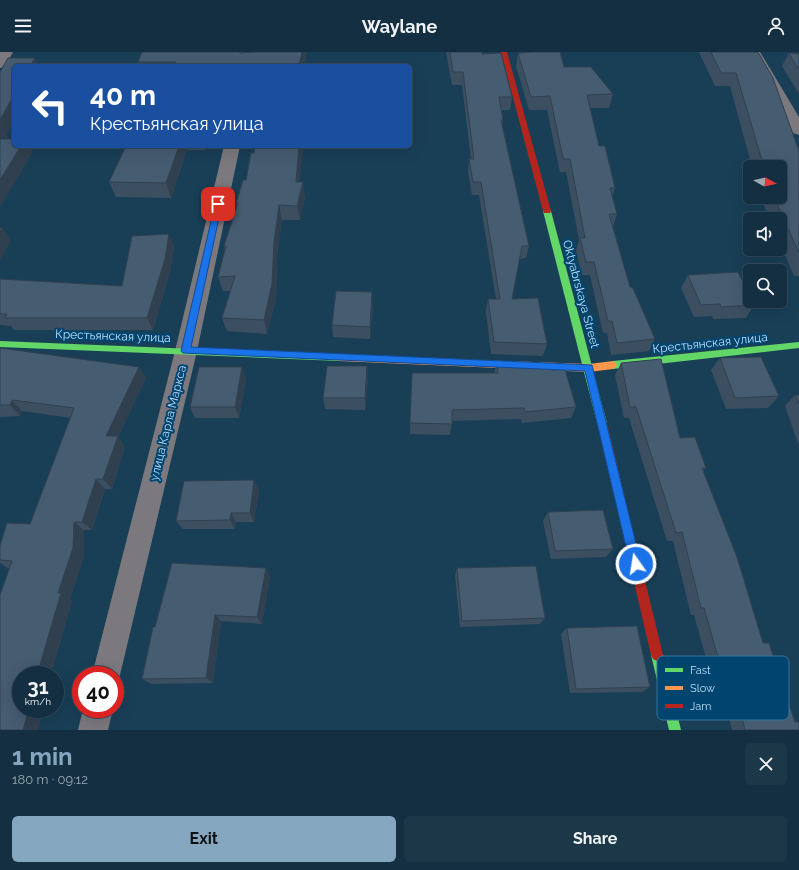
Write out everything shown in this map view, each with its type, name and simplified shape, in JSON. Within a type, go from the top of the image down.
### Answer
[{"type":"street","points":[[0,64],[6,52]]},
{"type":"street","name":"Oktyabrskaya Street","points":[[504,52],[589,368],[657,656]]},
{"type":"street","points":[[753,52],[799,130]]},
{"type":"street","name":"улица Карла Маркса","points":[[108,666],[186,351],[232,148]]},
{"type":"street","name":"Крестьянская улица","points":[[0,344],[589,368],[799,345]]},
{"type":"street","points":[[93,730],[96,718]]},
{"type":"street","name":"Oktyabrskaya Street","points":[[673,720],[675,730]]},
{"type":"building","points":[[142,52],[302,52],[299,64],[175,64],[176,62],[138,62]]},
{"type":"building","points":[[450,52],[482,52],[482,54],[501,53],[512,97],[499,97],[503,120],[501,120],[529,246],[522,246],[512,299],[538,298],[547,344],[494,342],[488,299],[500,299],[481,182],[473,182],[469,159],[474,159],[463,72],[453,72]]},
{"type":"building","points":[[560,52],[564,67],[591,67],[613,94],[587,95],[599,146],[605,146],[615,188],[610,188],[617,214],[609,214],[630,287],[633,288],[655,339],[617,343],[612,321],[608,321],[594,262],[586,262],[580,238],[585,238],[570,159],[563,159],[550,96],[531,97],[518,53]]},
{"type":"building","points":[[711,52],[758,52],[773,78],[799,151],[799,253],[787,226],[787,212],[781,212],[777,204],[787,204],[787,160],[762,160],[736,73],[721,73]]},
{"type":"building","points":[[789,53],[799,54],[799,70]]},
{"type":"building","points":[[8,58],[35,58],[31,64],[12,64],[12,99],[0,120],[0,72]]},
{"type":"building","points":[[0,139],[12,139],[12,148],[20,148],[0,180]]},
{"type":"building","points":[[125,148],[178,148],[166,183],[109,182]]},
{"type":"building","points":[[255,148],[299,148],[296,182],[303,182],[297,206],[279,205],[274,242],[272,284],[264,320],[222,318],[235,276],[218,277],[226,246],[224,246],[238,203],[236,203],[243,180],[246,180],[251,153],[254,153]]},
{"type":"building","points":[[169,234],[165,259],[147,318],[5,318],[7,314],[0,314],[0,279],[122,286],[132,236]]},
{"type":"building","points":[[738,272],[743,282],[743,306],[721,307],[720,304],[701,305],[688,275]]},
{"type":"building","points":[[336,291],[372,292],[370,327],[332,325]]},
{"type":"building","points":[[0,348],[139,367],[106,436],[118,436],[103,479],[96,479],[82,522],[74,522],[73,548],[58,593],[61,593],[40,666],[12,666],[12,718],[26,718],[23,730],[0,730],[0,595],[12,561],[0,560],[0,546],[7,523],[30,524],[74,408],[12,400],[10,405],[0,405]]},
{"type":"building","points":[[761,357],[779,396],[735,398],[720,358]]},
{"type":"building","points":[[661,359],[680,438],[695,437],[706,468],[702,468],[737,557],[763,643],[769,643],[773,656],[718,656],[704,608],[701,608],[682,532],[676,533],[636,407],[630,407],[621,363]]},
{"type":"building","points":[[497,362],[551,365],[552,370],[565,369],[576,407],[525,412],[524,408],[452,410],[452,424],[410,423],[412,373],[498,373]]},
{"type":"building","points":[[327,366],[367,366],[365,398],[323,398]]},
{"type":"building","points":[[199,367],[242,367],[235,407],[190,407]]},
{"type":"building","points":[[795,395],[799,395],[799,405]]},
{"type":"building","points":[[254,480],[250,513],[231,513],[230,520],[176,521],[184,481]]},
{"type":"building","points":[[603,510],[613,549],[555,551],[548,512]]},
{"type":"building","points":[[172,563],[266,568],[257,617],[215,615],[206,678],[142,679],[153,627],[155,627]]},
{"type":"building","points":[[536,566],[545,618],[462,621],[457,568]]},
{"type":"building","points":[[637,626],[650,687],[576,689],[567,628]]},
{"type":"building","points":[[789,704],[795,722],[799,722],[799,730],[745,730],[743,720],[789,720]]},
{"type":"traffic: fast","points":[[547,211],[602,423]]},
{"type":"traffic: fast","points":[[0,344],[339,358]]},
{"type":"traffic: fast","points":[[613,365],[799,345]]},
{"type":"traffic: fast","points":[[673,720],[675,730]]},
{"type":"traffic: slow","points":[[339,358],[589,368],[613,365]]},
{"type":"traffic: jam","points":[[504,52],[547,211]]},
{"type":"traffic: jam","points":[[602,423],[657,655]]},
{"type":"route","points":[[218,204],[186,351],[589,368],[636,564]]}]
